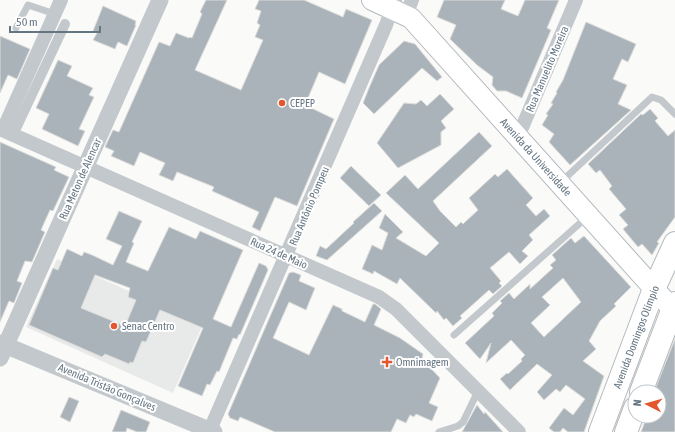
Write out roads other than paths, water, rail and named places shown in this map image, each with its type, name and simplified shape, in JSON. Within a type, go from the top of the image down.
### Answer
[{"type":"main road","points":[[372,0],[398,5]]},
{"type":"main road","name":"Avenida da Universidade","points":[[398,5],[654,289],[674,308]]},
{"type":"main road","name":"Avenida Domingos Olímpio","points":[[600,432],[654,289],[675,243]]},
{"type":"main road","points":[[644,384],[674,308]]},
{"type":"street","points":[[5,132],[60,19],[61,0]]},
{"type":"street","name":"Rua Meton de Alencar","points":[[2,349],[86,167],[160,0]]},
{"type":"street","name":"Rua Manuelito Moreira","points":[[518,138],[576,0]]},
{"type":"street","name":"Rua Antônio Pompeu","points":[[211,431],[398,5]]},
{"type":"street","name":"Rua 24 de Maio","points":[[5,132],[379,296],[396,309],[519,432]]},
{"type":"street","name":"Avenida Tristão Gonçalves","points":[[2,349],[211,431]]},
{"type":"lane","points":[[16,28],[28,5],[60,19]]},
{"type":"lane","points":[[560,184],[652,97],[661,100],[675,114]]},
{"type":"lane","points":[[454,335],[589,216]]},
{"type":"lane","points":[[439,432],[458,426],[463,422],[478,390]]},
{"type":"place","name":"CEPEP","points":[[282,103]]},
{"type":"place","name":"Senac Centro","points":[[114,326]]},
{"type":"place","name":"Omnimagem","points":[[387,362]]}]
